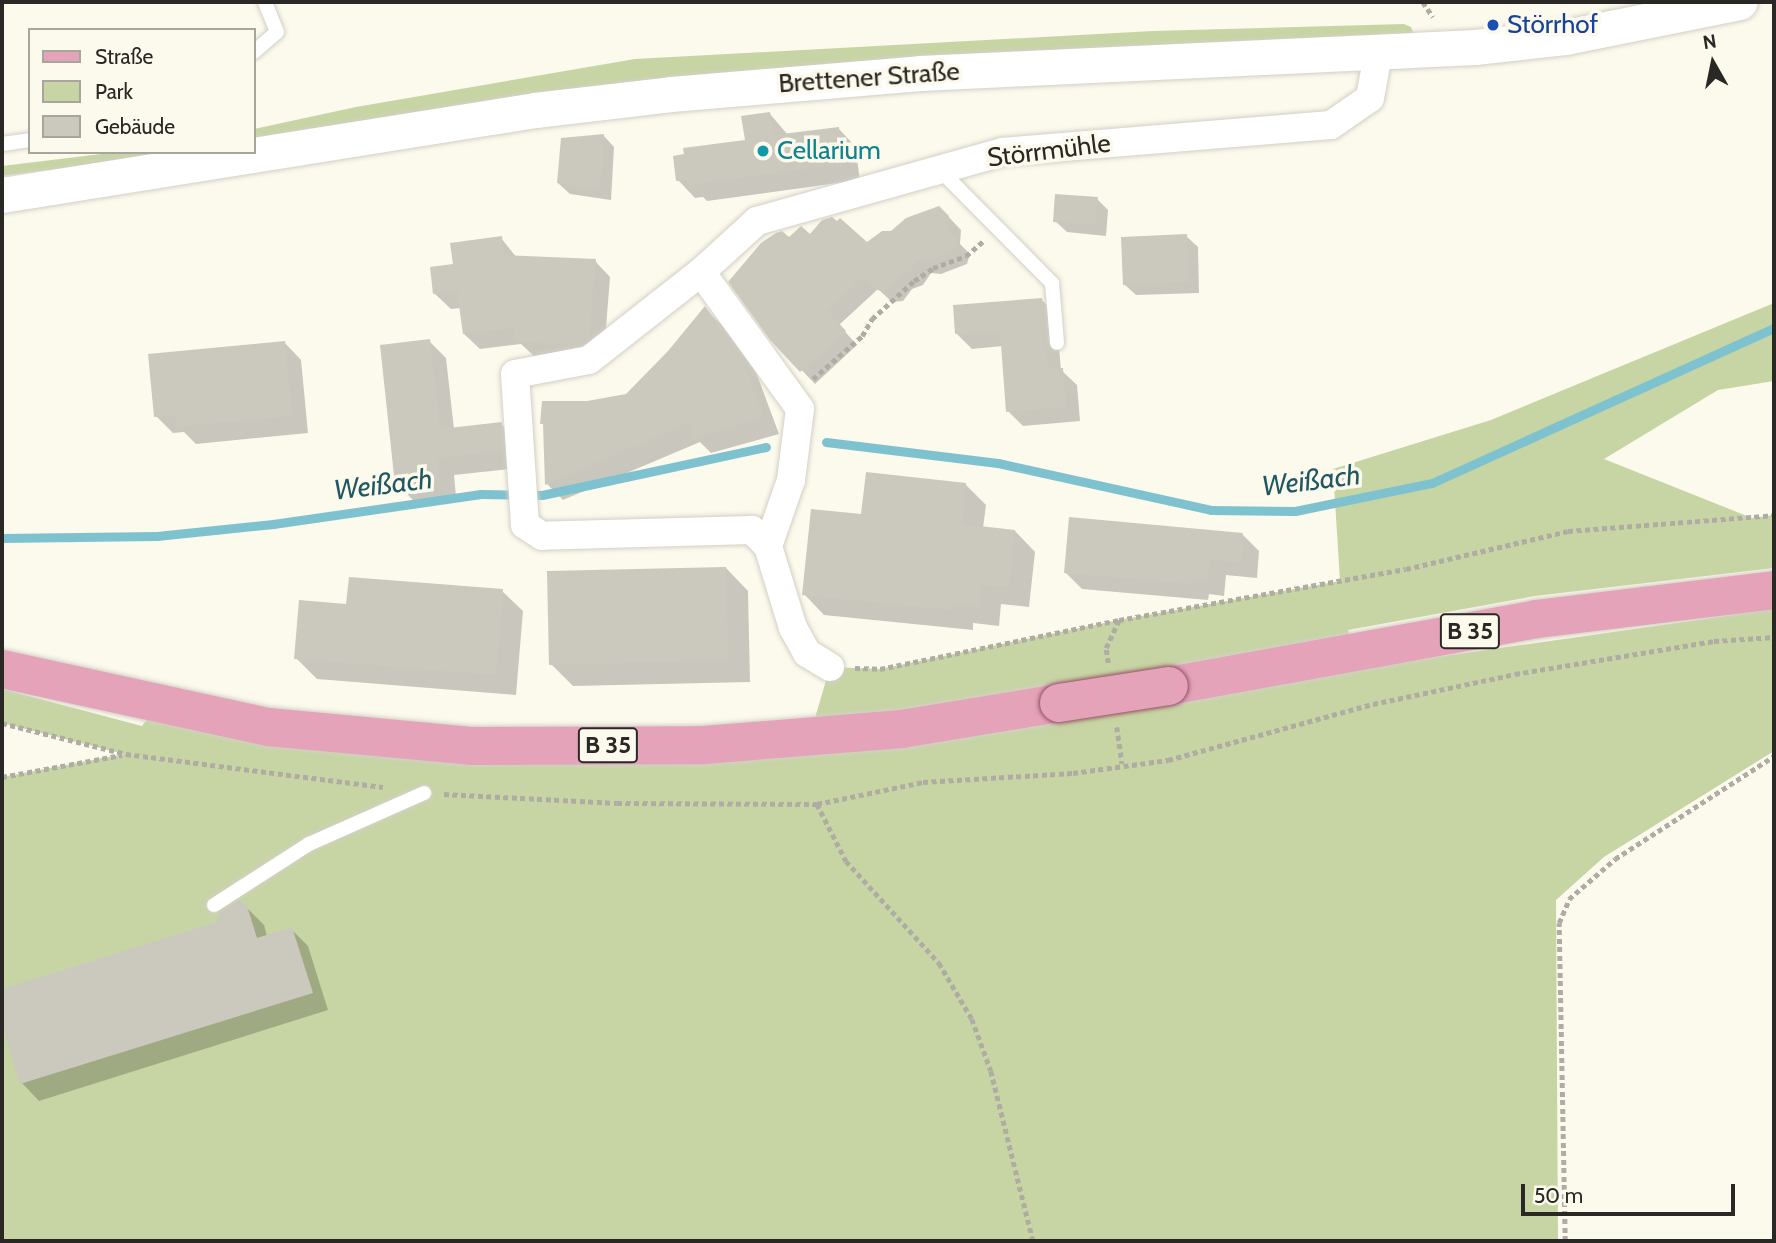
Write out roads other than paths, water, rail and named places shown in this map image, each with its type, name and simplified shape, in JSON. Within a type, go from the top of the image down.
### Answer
[{"type":"main road","name":"B 35","points":[[2,669],[268,727],[471,746],[704,745],[902,729],[1169,686],[1536,619],[1774,590]]},
{"type":"street","name":"Brettener Straße","points":[[2,195],[67,187],[535,110],[671,94],[920,73],[1378,54],[1566,37],[1740,2]]},
{"type":"street","name":"Störrmühle","points":[[768,546],[752,530],[542,536],[525,525],[515,374],[589,360],[701,272],[757,221],[1002,152],[1331,125],[1370,98],[1378,54]]},
{"type":"street","points":[[701,272],[800,409],[791,480],[768,546],[793,628],[807,653],[830,667]]},
{"type":"lane","points":[[256,50],[277,32],[265,2]]},
{"type":"lane","points":[[2,144],[28,140]]},
{"type":"lane","points":[[939,169],[1052,283],[1058,343]]},
{"type":"lane","points":[[214,905],[309,844],[424,793]]},
{"type":"waterway","name":"Weißach","points":[[826,442],[998,463],[1211,510],[1295,511],[1432,483],[1774,328]]},
{"type":"waterway","name":"Weißach","points":[[2,538],[157,536],[273,524],[481,494],[542,495],[766,447]]},
{"type":"place","name":"Störrhof","points":[[1493,25]]},
{"type":"place","name":"Cellarium","points":[[763,151]]}]
